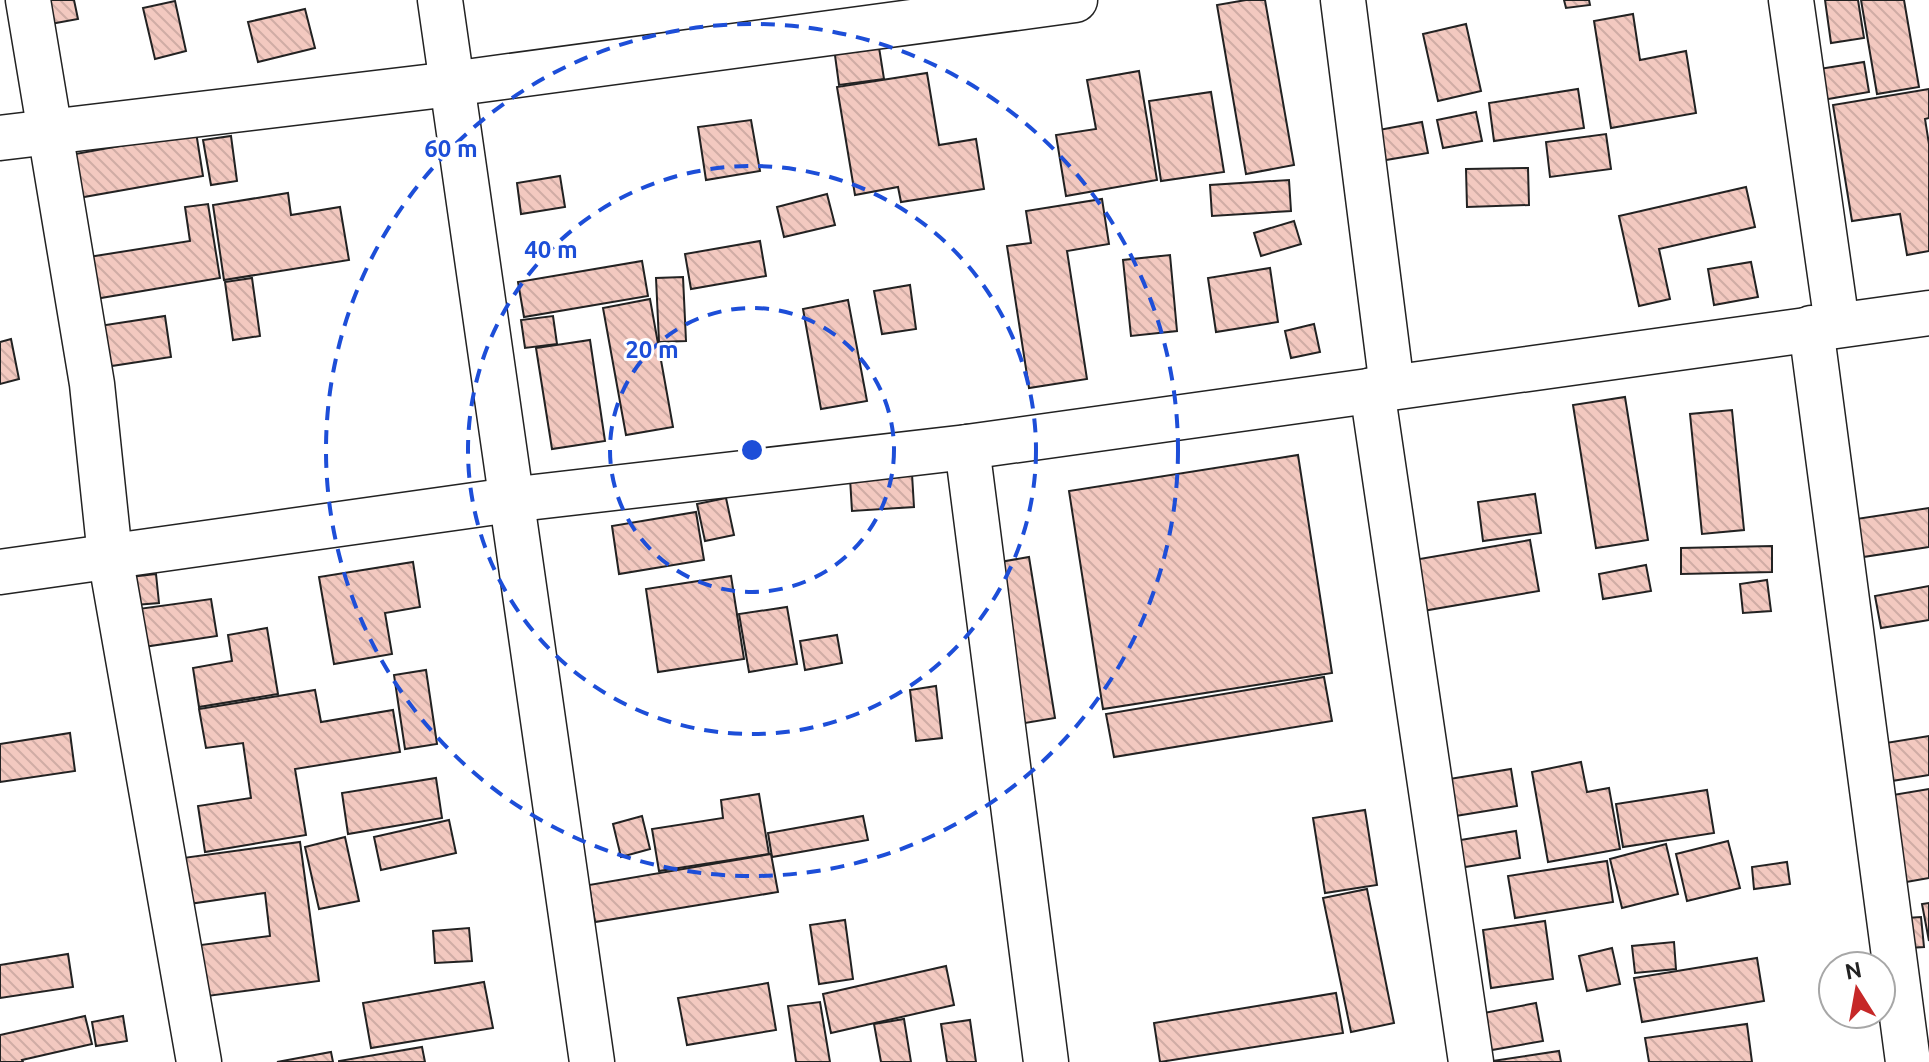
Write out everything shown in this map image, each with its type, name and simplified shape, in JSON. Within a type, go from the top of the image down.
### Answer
[{"type":"street","points":[[28,0],[92,384],[110,556],[199,1062]]},
{"type":"street","points":[[440,0],[592,1062]]},
{"type":"street","points":[[0,138],[451,84],[1075,0]]},
{"type":"street","points":[[1343,0],[1382,388],[1458,1060]]},
{"type":"street","points":[[1791,0],[1824,326],[1908,1062]]},
{"type":"street","points":[[0,572],[510,500],[967,447],[1929,313]]},
{"type":"street","points":[[967,447],[1046,1062]]},
{"type":"building","points":[[29,0],[74,0],[78,19],[34,27]]},
{"type":"building","points":[[1265,0],[1294,165],[1246,174],[1217,5]]},
{"type":"building","points":[[1564,0],[1589,0],[1590,5],[1566,8]]},
{"type":"building","points":[[1825,0],[1858,0],[1864,38],[1831,43]]},
{"type":"building","points":[[1861,0],[1904,0],[1919,87],[1877,94]]},
{"type":"building","points":[[175,1],[186,51],[155,59],[143,8]]},
{"type":"building","points":[[305,9],[315,48],[258,62],[248,22]]},
{"type":"building","points":[[1633,14],[1640,60],[1686,51],[1696,113],[1611,128],[1594,21]]},
{"type":"building","points":[[1466,24],[1481,91],[1438,101],[1423,34]]},
{"type":"building","points":[[878,41],[884,79],[839,85],[834,48]]},
{"type":"building","points":[[1864,62],[1869,92],[1805,103],[1800,72]]},
{"type":"building","points":[[1139,71],[1157,180],[1066,196],[1056,135],[1096,129],[1087,80]]},
{"type":"building","points":[[927,73],[939,145],[976,139],[984,189],[901,202],[898,187],[855,195],[837,87]]},
{"type":"building","points":[[1578,89],[1584,128],[1494,141],[1489,103]]},
{"type":"building","points":[[1929,89],[1929,118],[1925,119],[1929,144],[1929,251],[1907,255],[1900,214],[1852,221],[1833,105]]},
{"type":"building","points":[[1211,92],[1224,172],[1161,181],[1149,101]]},
{"type":"building","points":[[1476,112],[1482,141],[1443,148],[1437,120]]},
{"type":"building","points":[[751,120],[760,171],[706,180],[698,127]]},
{"type":"building","points":[[1422,122],[1428,153],[1374,162],[1368,132]]},
{"type":"building","points":[[196,132],[203,176],[67,200],[59,157]]},
{"type":"building","points":[[1606,134],[1611,169],[1550,177],[1546,142]]},
{"type":"building","points":[[231,136],[237,181],[211,185],[203,140]]},
{"type":"building","points":[[1528,168],[1529,205],[1467,207],[1466,169]]},
{"type":"building","points":[[560,176],[565,207],[521,214],[517,183]]},
{"type":"building","points":[[1289,180],[1291,211],[1212,216],[1210,185]]},
{"type":"building","points":[[1746,187],[1755,227],[1659,249],[1670,299],[1639,306],[1619,216]]},
{"type":"building","points":[[288,193],[291,215],[340,207],[349,260],[224,280],[213,205]]},
{"type":"building","points":[[827,194],[835,225],[784,237],[777,207]]},
{"type":"building","points":[[1102,199],[1109,244],[1067,251],[1087,379],[1029,388],[1007,246],[1031,243],[1026,211]]},
{"type":"building","points":[[208,204],[220,278],[83,301],[76,259],[190,241],[185,207]]},
{"type":"building","points":[[1294,221],[1301,244],[1261,256],[1254,233]]},
{"type":"building","points":[[760,241],[766,276],[691,289],[685,254]]},
{"type":"building","points":[[1170,255],[1177,331],[1131,336],[1123,260]]},
{"type":"building","points":[[642,261],[648,296],[524,317],[518,282]]},
{"type":"building","points":[[1751,262],[1758,297],[1714,305],[1708,269]]},
{"type":"building","points":[[1270,268],[1278,322],[1216,332],[1208,278]]},
{"type":"building","points":[[683,277],[686,341],[659,342],[656,278]]},
{"type":"building","points":[[252,278],[260,336],[233,340],[225,282]]},
{"type":"building","points":[[910,285],[916,329],[882,334],[874,291]]},
{"type":"building","points":[[650,299],[673,427],[626,435],[603,308]]},
{"type":"building","points":[[848,300],[867,401],[821,409],[803,309]]},
{"type":"building","points":[[165,316],[171,357],[92,369],[86,328]]},
{"type":"building","points":[[553,316],[557,344],[525,348],[521,320]]},
{"type":"building","points":[[1314,324],[1320,352],[1291,358],[1285,331]]},
{"type":"building","points":[[11,339],[19,379],[0,384],[0,342]]},
{"type":"building","points":[[590,340],[605,441],[552,449],[536,348]]},
{"type":"building","points":[[1625,397],[1648,540],[1596,548],[1573,405]]},
{"type":"building","points":[[1732,410],[1744,530],[1702,534],[1690,414]]},
{"type":"building","points":[[1298,455],[1332,673],[1103,709],[1069,491]]},
{"type":"building","points":[[912,474],[914,507],[852,511],[850,478]]},
{"type":"building","points":[[1535,494],[1541,533],[1483,541],[1478,502]]},
{"type":"building","points":[[726,498],[734,535],[705,541],[697,504]]},
{"type":"building","points":[[1929,508],[1929,547],[1850,559],[1843,521]]},
{"type":"building","points":[[696,512],[704,560],[619,574],[612,526]]},
{"type":"building","points":[[1530,540],[1539,591],[1411,613],[1402,562]]},
{"type":"building","points":[[1772,546],[1772,572],[1681,574],[1681,548]]},
{"type":"building","points":[[1029,557],[1055,718],[1013,725],[988,564]]},
{"type":"building","points":[[413,562],[420,607],[385,613],[392,654],[334,664],[319,577]]},
{"type":"building","points":[[1646,565],[1651,591],[1603,599],[1599,574]]},
{"type":"building","points":[[156,574],[159,603],[123,606],[121,578]]},
{"type":"building","points":[[731,576],[744,659],[658,672],[646,589]]},
{"type":"building","points":[[1767,580],[1771,611],[1743,613],[1740,584]]},
{"type":"building","points":[[1929,586],[1929,620],[1881,628],[1875,596]]},
{"type":"building","points":[[211,599],[217,636],[137,648],[131,610]]},
{"type":"building","points":[[787,607],[797,664],[749,672],[739,614]]},
{"type":"building","points":[[267,628],[278,694],[199,707],[193,668],[232,661],[228,635]]},
{"type":"building","points":[[837,635],[842,663],[805,670],[800,641]]},
{"type":"building","points":[[426,670],[437,744],[405,749],[394,675]]},
{"type":"building","points":[[1324,677],[1332,721],[1114,757],[1106,714]]},
{"type":"building","points":[[936,686],[942,738],[916,741],[910,690]]},
{"type":"building","points":[[315,690],[321,722],[393,710],[400,752],[295,769],[306,835],[205,852],[198,806],[251,798],[243,743],[206,748],[199,709]]},
{"type":"building","points":[[70,733],[75,771],[0,782],[0,744]]},
{"type":"building","points":[[1929,736],[1929,775],[1861,786],[1855,748]]},
{"type":"building","points":[[1581,762],[1587,792],[1609,788],[1620,849],[1548,862],[1532,772]]},
{"type":"building","points":[[1511,769],[1517,806],[1437,819],[1431,782]]},
{"type":"building","points":[[436,778],[442,818],[348,834],[342,793]]},
{"type":"building","points":[[1929,789],[1929,878],[1872,888],[1857,801]]},
{"type":"building","points":[[1707,790],[1714,833],[1623,847],[1616,804]]},
{"type":"building","points":[[759,794],[769,854],[659,871],[652,829],[723,818],[721,800]]},
{"type":"building","points":[[1365,810],[1377,885],[1325,893],[1313,818]]},
{"type":"building","points":[[642,816],[650,849],[621,857],[613,824]]},
{"type":"building","points":[[863,816],[868,840],[772,857],[768,833]]},
{"type":"building","points":[[449,820],[456,853],[381,870],[374,837]]},
{"type":"building","points":[[1516,831],[1520,858],[1453,869],[1448,842]]},
{"type":"building","points":[[345,837],[359,901],[319,909],[305,847]]},
{"type":"building","points":[[1728,841],[1740,888],[1687,901],[1676,854]]},
{"type":"building","points":[[300,842],[319,981],[185,999],[178,948],[270,936],[265,893],[189,904],[183,858]]},
{"type":"building","points":[[1666,844],[1678,894],[1622,908],[1610,859]]},
{"type":"building","points":[[771,854],[778,892],[595,922],[589,885]]},
{"type":"building","points":[[1607,861],[1613,902],[1515,918],[1508,876]]},
{"type":"building","points":[[1787,862],[1790,884],[1754,889],[1752,867]]},
{"type":"building","points":[[1367,889],[1394,1023],[1351,1032],[1323,898]]},
{"type":"building","points":[[1929,903],[1929,941],[1922,904]]},
{"type":"building","points":[[1921,917],[1924,947],[1892,949],[1890,919]]},
{"type":"building","points":[[845,920],[853,979],[819,984],[810,925]]},
{"type":"building","points":[[1545,921],[1553,979],[1491,988],[1483,930]]},
{"type":"building","points":[[469,928],[472,961],[435,963],[433,931]]},
{"type":"building","points":[[1674,942],[1676,969],[1635,973],[1632,946]]},
{"type":"building","points":[[1612,948],[1620,984],[1587,991],[1579,956]]},
{"type":"building","points":[[68,954],[73,987],[0,998],[0,965]]},
{"type":"building","points":[[1757,958],[1764,1001],[1642,1022],[1634,978]]},
{"type":"building","points":[[946,966],[954,1005],[831,1033],[823,994]]},
{"type":"building","points":[[484,982],[493,1028],[371,1048],[363,1003]]},
{"type":"building","points":[[768,983],[776,1030],[687,1045],[678,998]]},
{"type":"building","points":[[1336,993],[1343,1033],[1160,1062],[1154,1023]]},
{"type":"building","points":[[820,1002],[830,1062],[796,1062],[788,1006]]},
{"type":"building","points":[[1536,1003],[1543,1041],[1475,1053],[1468,1016]]},
{"type":"building","points":[[85,1016],[92,1044],[23,1062],[0,1062],[0,1035]]},
{"type":"building","points":[[123,1016],[127,1041],[96,1046],[92,1022]]},
{"type":"building","points":[[904,1019],[911,1062],[881,1062],[874,1024]]},
{"type":"building","points":[[970,1020],[976,1062],[947,1062],[941,1024]]},
{"type":"building","points":[[1747,1024],[1752,1062],[1649,1062],[1645,1038]]},
{"type":"building","points":[[422,1047],[425,1062],[339,1062],[339,1061]]},
{"type":"building","points":[[1559,1051],[1561,1062],[1486,1062]]},
{"type":"building","points":[[331,1052],[333,1062],[277,1062]]}]
